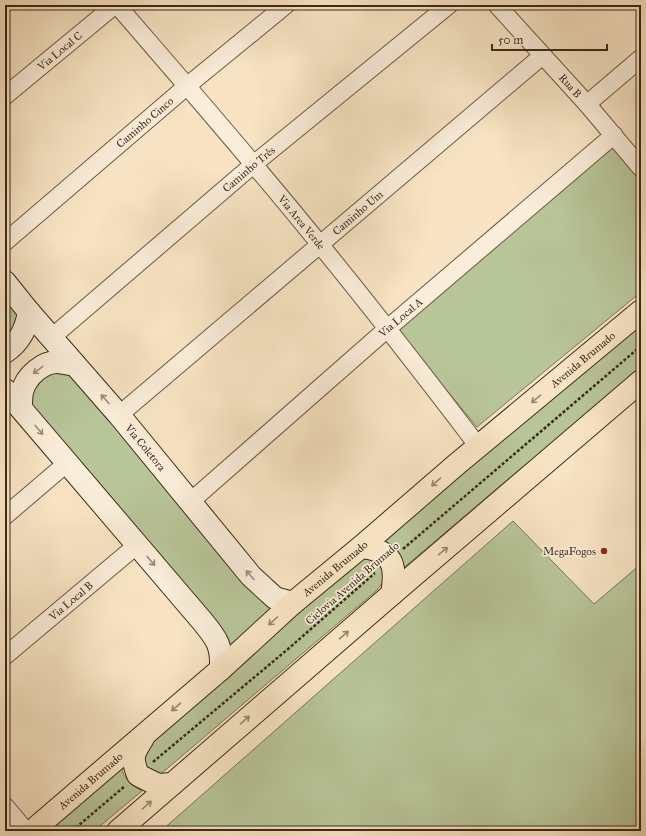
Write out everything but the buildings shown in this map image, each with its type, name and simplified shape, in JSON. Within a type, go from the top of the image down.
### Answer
[{"type":"main road","name":"Avenida Brumado","points":[[32,831],[221,668],[293,603],[361,547],[478,446],[641,311]]},
{"type":"main road","points":[[118,831],[641,381]]},
{"type":"main road","points":[[361,547],[378,551],[390,559],[393,568],[394,580],[392,594]]},
{"type":"main road","points":[[144,735],[135,749],[133,762],[138,775],[158,785],[172,784]]},
{"type":"street","name":"Via Area Verde","points":[[116,5],[254,164],[321,245],[388,328],[478,446]]},
{"type":"street","name":"Via Local C","points":[[5,96],[116,5]]},
{"type":"street","name":"Caminho Cinco","points":[[5,242],[187,86],[286,5]]},
{"type":"street","name":"Caminho Três","points":[[52,338],[254,164],[449,5]]},
{"type":"street","name":"Rua B","points":[[497,5],[587,104],[641,168]]},
{"type":"street","name":"Caminho Um","points":[[119,415],[542,56]]},
{"type":"street","points":[[587,104],[641,58]]},
{"type":"street","name":"Via Local A","points":[[190,502],[388,328],[614,135]]},
{"type":"street","name":"Via Coletora","points":[[5,282],[29,312],[119,415],[251,576],[275,598],[293,603]]},
{"type":"street","points":[[5,352],[18,340],[26,327],[29,312]]},
{"type":"street","points":[[21,408],[22,392],[27,381],[35,372],[45,365],[58,362],[75,365]]},
{"type":"street","points":[[5,390],[212,633],[219,644],[221,668]]},
{"type":"street","points":[[5,516],[67,463]]},
{"type":"street","name":"Via Local B","points":[[5,656],[137,545]]},
{"type":"street","points":[[5,806],[26,831]]},
{"type":"path","name":"Ciclovia Avenida Brumado","points":[[72,831],[288,649],[390,559],[641,346]]},
{"type":"green space","points":[[614,142],[641,174],[641,292],[477,427],[395,328]]},
{"type":"green space","points":[[5,295],[16,309],[18,323],[5,337]]},
{"type":"green space","points":[[641,316],[641,372],[520,469],[401,570],[399,558],[395,549],[388,543],[377,538]]},
{"type":"green space","points":[[70,370],[281,602],[223,652],[29,406],[30,394],[45,372]]},
{"type":"green space","points":[[513,521],[594,604],[641,564],[641,831],[161,831]]},
{"type":"green space","points":[[356,556],[377,559],[383,573],[384,581],[377,590],[162,773],[153,775],[143,771],[145,747]]},
{"type":"green space","points":[[120,761],[126,779],[142,791],[94,831],[40,831]]},
{"type":"place","name":"MegaFogos","points":[[604,551]]}]
